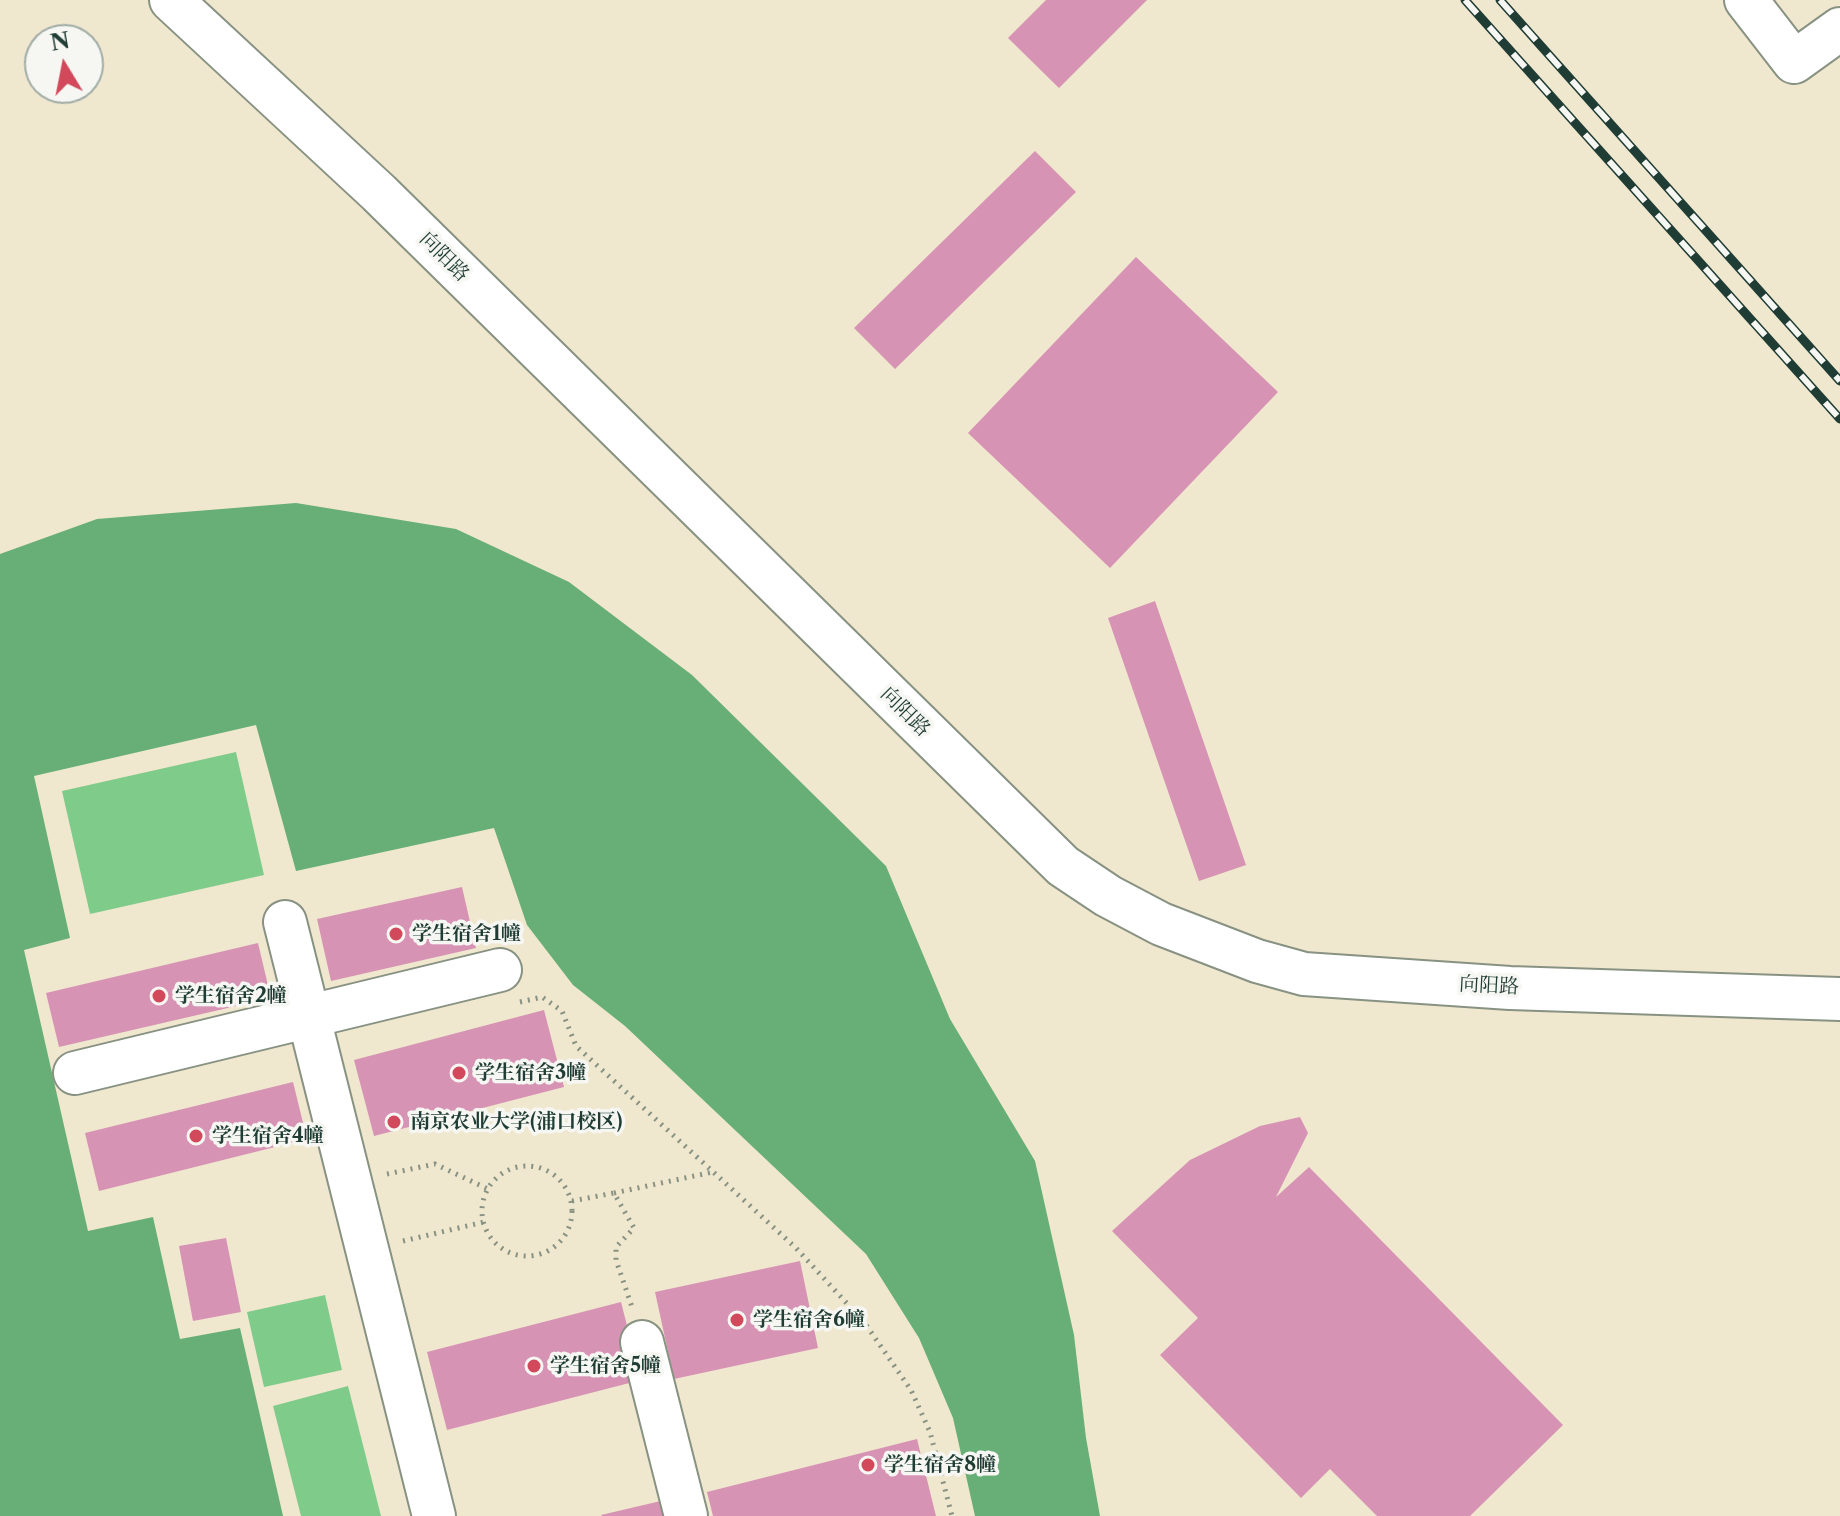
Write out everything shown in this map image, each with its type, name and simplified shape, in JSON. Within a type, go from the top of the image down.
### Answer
[{"type":"street","name":"向阳路","points":[[171,0],[379,193],[1063,866],[1108,896],[1161,924],[1257,961],[1304,974],[1510,988],[1840,999]]},
{"type":"street","points":[[1746,0],[1794,62],[1840,29]]},
{"type":"street","points":[[285,922],[434,1516]]},
{"type":"street","points":[[75,1073],[308,1018],[508,987]]},
{"type":"street","points":[[637,1325],[686,1516]]},
{"type":"path","points":[[508,987],[542,997],[562,1011],[576,1046],[796,1248],[864,1322],[904,1379],[930,1432],[952,1516]]},
{"type":"path","points":[[350,1182],[435,1164],[488,1189]]},
{"type":"path","points":[[541,1167],[555,1175],[566,1187],[572,1201],[573,1215],[561,1241],[537,1255],[522,1256],[509,1252],[497,1244],[484,1222],[483,1204],[488,1189],[497,1177],[511,1168],[541,1167]]},
{"type":"path","points":[[572,1201],[713,1172]]},
{"type":"path","points":[[614,1193],[634,1228],[616,1247],[616,1260],[637,1325]]},
{"type":"path","points":[[367,1250],[484,1222]]},
{"type":"green space","points":[[296,503],[456,529],[569,582],[692,675],[886,866],[950,1019],[1035,1161],[1074,1335],[1086,1438],[1100,1516],[975,1516],[953,1418],[919,1338],[866,1254],[625,1026],[573,985],[527,925],[494,828],[296,871],[256,725],[34,776],[70,938],[24,950],[88,1231],[153,1217],[180,1339],[240,1328],[283,1516],[0,1516],[0,554],[97,519]]},
{"type":"green space","points":[[236,752],[264,875],[90,914],[62,791]]},
{"type":"green space","points":[[325,1295],[342,1370],[264,1387],[247,1312]]},
{"type":"green space","points":[[348,1386],[381,1516],[301,1516],[273,1406]]},
{"type":"building","points":[[1046,0],[1147,0],[1059,88],[1008,38]]},
{"type":"building","points":[[1035,151],[1076,192],[895,369],[854,328]]},
{"type":"building","points":[[1136,257],[1278,392],[1110,568],[968,433]]},
{"type":"building","points":[[1155,601],[1246,865],[1199,881],[1108,618]]},
{"type":"building","name":"学生宿舍1幢","points":[[462,887],[476,948],[331,981],[317,919]]},
{"type":"building","name":"学生宿舍2幢","points":[[258,943],[271,998],[59,1047],[46,993]]},
{"type":"building","name":"学生宿舍3幢","points":[[544,1010],[564,1087],[374,1136],[354,1060]]},
{"type":"building","name":"学生宿舍4幢","points":[[293,1082],[307,1139],[99,1191],[85,1133]]},
{"type":"building","points":[[1300,1117],[1308,1133],[1276,1197],[1309,1167],[1563,1425],[1470,1516],[1377,1516],[1330,1469],[1301,1498],[1160,1355],[1198,1318],[1112,1231],[1190,1160],[1260,1126]]},
{"type":"building","points":[[226,1238],[241,1312],[193,1321],[179,1246]]},
{"type":"building","name":"学生宿舍6幢","points":[[800,1261],[818,1348],[674,1379],[655,1292]]},
{"type":"building","name":"学生宿舍5幢","points":[[621,1302],[641,1380],[447,1430],[427,1352]]},
{"type":"building","name":"学生宿舍8幢","points":[[917,1439],[936,1516],[713,1516],[707,1492]]},
{"type":"building","points":[[665,1500],[669,1516],[601,1515]]},
{"type":"railway","points":[[1465,0],[1840,419]]},
{"type":"railway","points":[[1500,0],[1840,381]]},
{"type":"place","name":"学生宿舍1幢","points":[[396,934]]},
{"type":"place","name":"学生宿舍2幢","points":[[159,996]]},
{"type":"place","name":"学生宿舍3幢","points":[[459,1073]]},
{"type":"place","name":"南京农业大学(浦口校区)","points":[[394,1122]]},
{"type":"place","name":"学生宿舍4幢","points":[[196,1136]]},
{"type":"place","name":"学生宿舍6幢","points":[[737,1320]]},
{"type":"place","name":"学生宿舍5幢","points":[[534,1366]]},
{"type":"place","name":"学生宿舍8幢","points":[[868,1465]]}]
